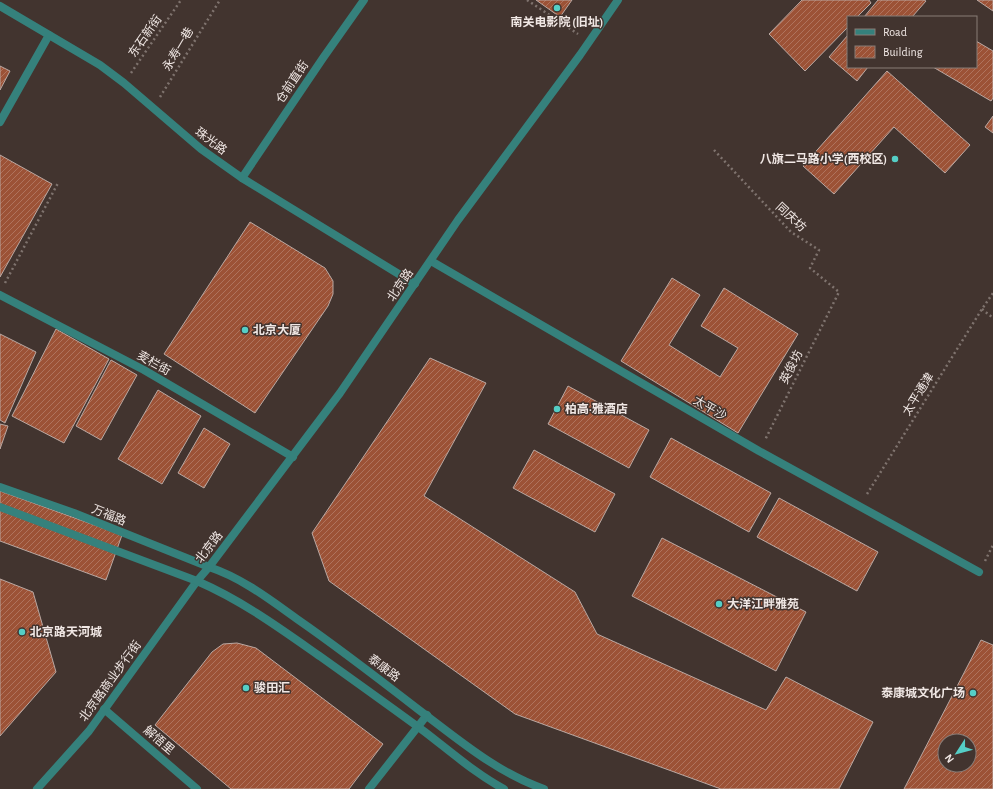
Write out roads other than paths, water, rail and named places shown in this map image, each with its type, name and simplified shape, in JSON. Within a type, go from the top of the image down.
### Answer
[{"type":"street","name":"仓前直街","points":[[242,178],[364,0]]},
{"type":"street","name":"北京路","points":[[197,581],[340,394],[458,220],[618,0]]},
{"type":"street","name":"珠光路","points":[[0,6],[100,65],[124,83],[201,149],[242,178],[415,284]]},
{"type":"street","points":[[0,122],[49,35]]},
{"type":"street","name":"太平沙","points":[[431,261],[759,451],[860,505],[979,572]]},
{"type":"street","name":"麦栏街","points":[[0,295],[144,370],[293,457]]},
{"type":"street","name":"万福路","points":[[0,487],[74,513],[209,567]]},
{"type":"street","points":[[0,507],[197,581],[224,593],[303,644],[472,768],[504,789]]},
{"type":"street","name":"泰康路","points":[[209,567],[227,573],[250,586],[343,651],[482,758],[509,774],[544,789]]},
{"type":"street","name":"北京路商业步行街","points":[[37,789],[89,731],[197,581]]},
{"type":"street","name":"解悟里","points":[[104,709],[197,789]]},
{"type":"street","points":[[370,789],[427,715]]},
{"type":"place","name":"南关电影院 (旧址)","points":[[557,8]]},
{"type":"place","name":"八旗二马路小学(西校区)","points":[[895,159]]},
{"type":"place","name":"北京大厦","points":[[245,330]]},
{"type":"place","name":"柏高·雅酒店","points":[[557,409]]},
{"type":"place","name":"大洋江畔雅苑","points":[[719,604]]},
{"type":"place","name":"北京路天河城","points":[[22,632]]},
{"type":"place","name":"骏田汇","points":[[246,688]]},
{"type":"place","name":"泰康城文化广场","points":[[973,693]]}]
